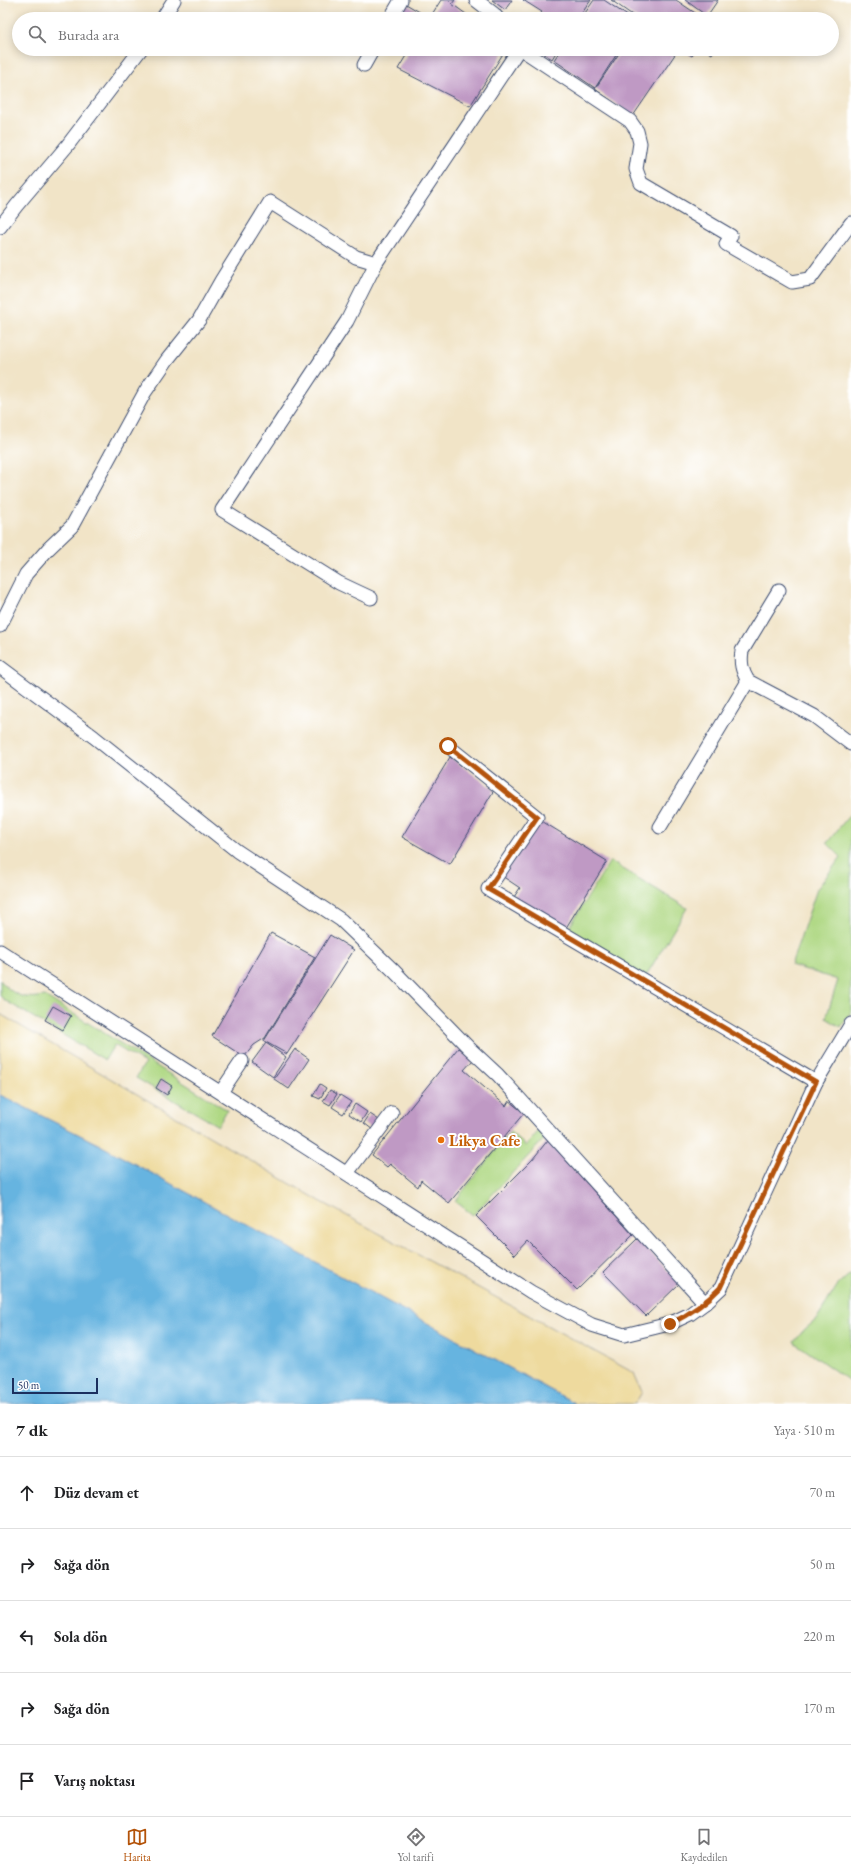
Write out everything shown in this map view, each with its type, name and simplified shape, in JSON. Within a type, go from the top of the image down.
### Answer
[{"type":"street","points":[[166,12],[174,0]]},
{"type":"street","points":[[394,12],[401,0]]},
{"type":"street","points":[[476,0],[491,12]]},
{"type":"street","points":[[0,227],[67,146],[136,56]]},
{"type":"street","points":[[364,65],[369,56]]},
{"type":"street","points":[[371,598],[339,583],[222,510],[347,322],[376,263],[515,56]]},
{"type":"street","points":[[531,56],[630,121],[637,131],[640,143],[636,169],[641,183],[731,236],[726,244],[792,282],[810,279],[851,223]]},
{"type":"street","points":[[0,626],[26,574],[48,549],[72,526],[146,392],[167,360],[199,320],[221,281],[270,202],[356,257],[376,263]]},
{"type":"street","points":[[779,590],[742,651],[740,660],[742,672],[748,681],[814,716],[851,744]]},
{"type":"street","points":[[0,667],[94,737],[237,851],[341,920],[498,1075],[705,1303]]},
{"type":"street","points":[[660,827],[748,681]]},
{"type":"street","points":[[448,746],[537,817],[488,889],[816,1082]]},
{"type":"street","points":[[0,951],[531,1292],[592,1325],[624,1335],[670,1324],[690,1314],[705,1303],[720,1288],[732,1266],[816,1082],[851,1024]]},
{"type":"street","points":[[221,1092],[242,1061]]},
{"type":"street","points":[[347,1173],[392,1114]]},
{"type":"green space","points":[[851,813],[851,1012],[841,1027],[826,1018],[838,980],[791,965],[817,889],[841,857],[827,843]]},
{"type":"green space","points":[[610,861],[687,908],[644,979],[567,931]]},
{"type":"green space","points":[[0,980],[10,990],[20,996],[45,996],[227,1110],[218,1126],[136,1078],[145,1063],[114,1045],[105,1060],[6,1001],[0,996]]},
{"type":"green space","points":[[541,1128],[548,1135],[473,1215],[455,1201],[510,1132],[526,1146]]},
{"type":"green space","points":[[851,1273],[851,1382],[794,1342],[804,1330],[816,1320],[837,1286]]},
{"type":"sand","points":[[0,1014],[320,1201],[634,1373],[642,1392],[635,1404],[576,1404],[98,1144],[0,1095]]},
{"type":"water","points":[[0,1095],[98,1144],[576,1404],[0,1404]]},
{"type":"building","points":[[441,0],[455,0],[452,4],[463,12],[433,12]]},
{"type":"building","points":[[492,0],[512,0],[505,10]]},
{"type":"building","points":[[523,0],[591,0],[583,12],[542,12]]},
{"type":"building","points":[[594,0],[604,0],[622,12],[586,12]]},
{"type":"building","points":[[611,0],[676,0],[694,12],[628,12]]},
{"type":"building","points":[[685,0],[718,0],[710,12],[702,12]]},
{"type":"building","points":[[406,4],[420,12],[401,12]]},
{"type":"building","points":[[406,56],[502,56],[470,106],[398,69]]},
{"type":"building","points":[[557,56],[616,56],[595,88],[554,60]]},
{"type":"building","points":[[617,56],[674,56],[633,116],[595,89]]},
{"type":"building","points":[[450,757],[494,790],[450,864],[402,837]]},
{"type":"building","points":[[540,820],[607,861],[564,931],[512,900],[520,888],[502,876]]},
{"type":"building","points":[[271,933],[315,957],[265,1038],[254,1045],[244,1057],[212,1036]]},
{"type":"building","points":[[330,935],[354,950],[287,1054],[264,1041]]},
{"type":"building","points":[[53,1006],[71,1016],[63,1030],[45,1020]]},
{"type":"building","points":[[266,1043],[286,1057],[273,1077],[252,1062]]},
{"type":"building","points":[[458,1048],[473,1060],[464,1070],[506,1106],[509,1101],[524,1113],[449,1203],[421,1180],[418,1187],[390,1164],[387,1167],[372,1155]]},
{"type":"building","points":[[295,1049],[309,1059],[289,1089],[274,1079]]},
{"type":"building","points":[[161,1079],[172,1086],[167,1095],[156,1088]]},
{"type":"building","points":[[320,1084],[326,1088],[320,1099],[313,1096]]},
{"type":"building","points":[[330,1090],[337,1094],[330,1105],[323,1101]]},
{"type":"building","points":[[340,1095],[351,1102],[343,1114],[332,1107]]},
{"type":"building","points":[[355,1104],[367,1112],[361,1122],[349,1114]]},
{"type":"building","points":[[370,1114],[379,1120],[373,1130],[364,1123]]},
{"type":"building","points":[[548,1140],[633,1235],[577,1290],[528,1241],[515,1255],[476,1216],[532,1160]]},
{"type":"building","points":[[637,1239],[680,1283],[646,1316],[603,1272]]},
{"type":"place","name":"Likya Cafe","points":[[441,1140]]},
{"type":"route","points":[[448,746],[537,817],[488,889],[816,1082],[732,1266],[720,1288],[705,1303],[690,1314],[670,1324]]}]
